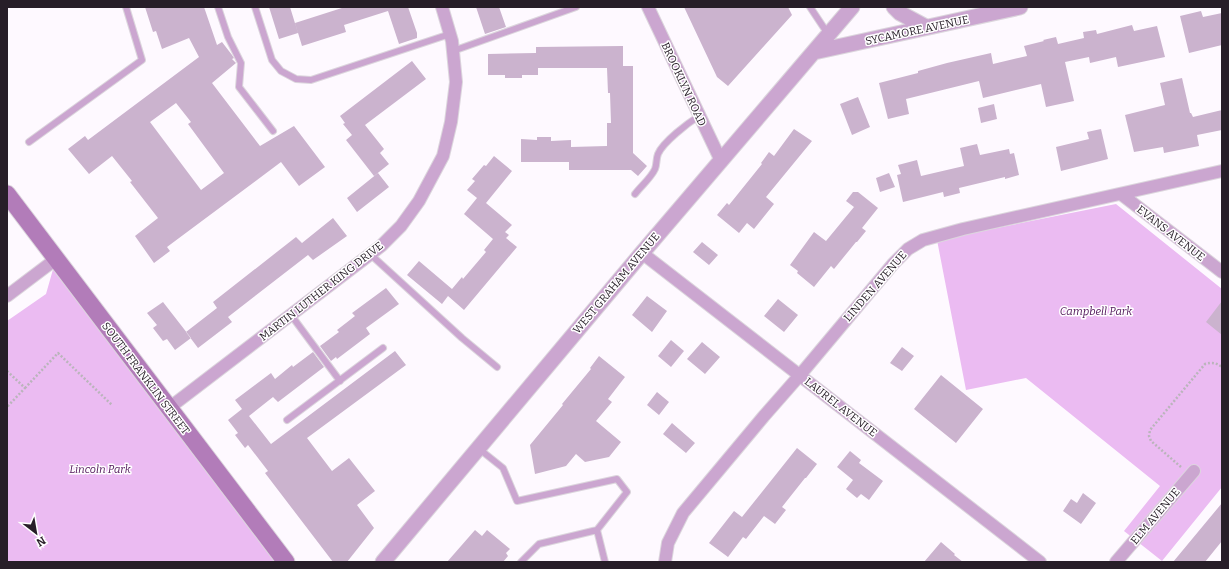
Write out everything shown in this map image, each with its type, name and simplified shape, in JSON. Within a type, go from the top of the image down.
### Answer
[{"type":"main road","name":"SOUTH FRANKLIN STREET","points":[[7,194],[286,562]]},
{"type":"street","name":"MARTIN LUTHER KING DRIVE","points":[[169,408],[381,246],[401,226],[419,201],[443,156],[455,96],[456,82],[453,51],[450,34],[442,7]]},
{"type":"street","name":"BROOKLYN ROAD","points":[[648,7],[721,161]]},
{"type":"street","name":"WEST GRAHAM AVENUE","points":[[383,562],[642,253],[852,7]]},
{"type":"street","points":[[894,7],[900,14],[926,28]]},
{"type":"street","name":"SYCAMORE AVENUE","points":[[814,52],[1020,7]]},
{"type":"street","name":"LINDEN AVENUE","points":[[665,562],[668,543],[683,514],[893,264],[908,249],[923,240],[963,229],[1222,171]]},
{"type":"street","name":"EVANS AVENUE","points":[[1121,194],[1222,272]]},
{"type":"street","name":"LAUREL AVENUE","points":[[642,253],[1040,562]]},
{"type":"street","points":[[7,296],[56,259]]},
{"type":"street","name":"ELM AVENUE","points":[[1116,562],[1192,473]]},
{"type":"lane","points":[[29,142],[142,60],[126,7]]},
{"type":"lane","points":[[218,7],[228,37],[241,63],[239,87],[273,131]]},
{"type":"lane","points":[[255,7],[272,60],[281,71],[296,78],[311,80],[450,34]]},
{"type":"lane","points":[[453,51],[576,7]]},
{"type":"lane","points":[[810,7],[828,35]]},
{"type":"lane","points":[[635,194],[654,172],[660,151],[683,127],[699,116]]},
{"type":"lane","points":[[370,254],[462,338],[497,366]]},
{"type":"lane","points":[[291,315],[340,381]]},
{"type":"lane","points":[[287,420],[383,348]]},
{"type":"lane","points":[[478,448],[503,468],[518,501],[617,479],[627,492],[597,530],[539,544],[521,562]]},
{"type":"lane","points":[[597,530],[605,562]]},
{"type":"path","points":[[7,407],[58,353],[112,405]]},
{"type":"path","points":[[1192,473],[1151,441],[1149,436],[1150,430],[1205,364],[1211,362],[1222,367]]},
{"type":"path","points":[[7,370],[25,388]]},
{"type":"green space","name":"Campbell Park","points":[[1116,204],[1222,289],[1222,487],[1162,561],[1124,531],[1160,486],[1026,378],[966,390],[937,240]]},
{"type":"green space","name":"Lincoln Park","points":[[56,259],[286,562],[7,562],[7,321],[46,294]]},
{"type":"building","points":[[145,7],[204,7],[217,45],[222,42],[236,63],[212,83],[260,146],[294,126],[325,167],[299,186],[281,162],[167,247],[170,251],[154,263],[135,236],[158,218],[130,182],[132,181],[112,156],[89,174],[68,149],[85,136],[88,140],[199,57],[189,38],[162,49],[156,31],[153,32]],"holes":[[[176,103],[191,122],[188,124],[224,173],[201,190],[150,122]]]},
{"type":"building","points":[[269,7],[290,7],[298,33],[279,39]]},
{"type":"building","points":[[345,7],[408,7],[417,33],[417,38],[399,44],[388,11],[344,25],[346,32],[302,46],[295,23]]},
{"type":"building","points":[[476,7],[499,7],[506,27],[485,34]]},
{"type":"building","points":[[684,7],[788,7],[792,15],[728,86],[717,77]]},
{"type":"building","points":[[1201,11],[1203,17],[1222,13],[1222,45],[1189,53],[1180,16]]},
{"type":"building","points":[[1132,25],[1134,31],[1157,26],[1165,57],[1118,67],[1116,57],[1090,63],[1089,57],[1065,62],[1074,101],[1046,107],[1041,84],[983,98],[979,81],[906,99],[909,114],[888,119],[879,83],[918,73],[918,71],[947,63],[991,53],[993,64],[1027,56],[1024,46],[1044,41],[1043,40],[1056,37],[1058,44],[1084,38],[1083,32],[1096,30],[1097,34]]},
{"type":"building","points":[[623,46],[623,66],[633,66],[633,153],[647,166],[638,176],[631,170],[569,170],[569,162],[521,162],[521,139],[537,140],[537,137],[551,137],[551,141],[571,140],[571,147],[607,146],[607,123],[611,123],[607,68],[538,68],[538,75],[522,75],[522,78],[505,78],[505,75],[488,75],[488,54],[536,53],[536,47]]},
{"type":"building","points":[[412,61],[426,79],[365,125],[384,149],[380,153],[389,164],[374,176],[346,140],[352,135],[343,124],[345,123],[340,116]]},
{"type":"building","points":[[1182,78],[1190,113],[1193,117],[1222,110],[1222,130],[1197,135],[1199,146],[1164,153],[1163,147],[1134,152],[1125,115],[1165,105],[1160,83]]},
{"type":"building","points":[[858,97],[870,127],[852,135],[840,104]]},
{"type":"building","points":[[994,104],[997,119],[981,123],[978,108]]},
{"type":"building","points":[[794,129],[812,141],[766,197],[774,204],[754,229],[747,223],[739,233],[717,215],[727,203],[729,205],[762,164],[761,163],[769,152],[774,156]]},
{"type":"building","points":[[1101,129],[1108,159],[1061,171],[1056,147],[1089,139],[1087,132]]},
{"type":"building","points":[[977,144],[980,155],[1009,149],[1010,154],[1014,153],[1019,175],[959,188],[960,193],[944,197],[943,192],[903,202],[897,175],[901,174],[898,165],[917,160],[921,176],[964,166],[960,148]]},
{"type":"building","points":[[494,156],[512,171],[486,203],[512,225],[505,232],[509,235],[506,238],[517,247],[464,310],[448,296],[442,304],[407,275],[419,261],[452,289],[462,277],[463,279],[486,252],[484,250],[493,239],[464,214],[477,198],[467,190],[475,181],[472,179]]},
{"type":"building","points":[[378,173],[389,187],[357,212],[347,198]]},
{"type":"building","points":[[889,173],[895,187],[880,192],[876,178]]},
{"type":"building","points":[[853,192],[858,192],[878,208],[862,228],[866,231],[834,269],[831,266],[814,287],[790,265],[814,232],[826,241],[854,207],[846,201]]},
{"type":"building","points":[[333,218],[347,236],[313,260],[308,255],[228,317],[232,322],[198,348],[186,332],[217,308],[213,302],[296,237],[302,243]]},
{"type":"building","points":[[702,242],[718,255],[709,265],[693,252]]},
{"type":"building","points":[[386,288],[399,304],[366,328],[370,334],[337,359],[336,357],[331,361],[320,346],[339,332],[337,330],[355,316],[352,313]]},
{"type":"building","points":[[647,296],[667,311],[652,332],[632,315]]},
{"type":"building","points":[[778,299],[798,315],[784,332],[764,316]]},
{"type":"building","points":[[1222,301],[1222,335],[1206,322]]},
{"type":"building","points":[[163,302],[191,338],[175,350],[167,339],[163,341],[153,328],[157,325],[147,313]]},
{"type":"building","points":[[671,340],[684,351],[671,367],[658,356]]},
{"type":"building","points":[[702,342],[720,357],[705,374],[687,359]]},
{"type":"building","points":[[902,347],[914,356],[902,371],[890,363]]},
{"type":"building","points":[[395,351],[406,365],[307,438],[332,471],[349,458],[375,491],[357,505],[374,528],[347,562],[333,562],[265,473],[268,471],[248,445],[245,448],[235,435],[238,433],[228,420],[242,409],[235,400],[271,373],[275,379],[292,365],[293,367],[313,352],[324,367],[278,402],[273,397],[249,416],[271,444]]},
{"type":"building","points":[[599,356],[625,377],[608,399],[612,402],[596,421],[621,442],[609,457],[585,462],[576,454],[566,466],[535,474],[530,445],[591,369],[590,368]]},
{"type":"building","points":[[941,375],[983,409],[956,443],[914,409]]},
{"type":"building","points":[[657,392],[669,402],[659,415],[647,405]]},
{"type":"building","points":[[672,423],[695,443],[686,453],[663,434]]},
{"type":"building","points":[[797,448],[817,464],[782,507],[786,510],[775,524],[764,516],[746,539],[743,537],[728,557],[709,543],[734,511],[742,517]]},
{"type":"building","points":[[850,451],[861,460],[859,463],[883,481],[869,500],[861,494],[857,498],[846,489],[853,480],[837,467]]},
{"type":"building","points":[[1083,493],[1096,503],[1081,524],[1063,511],[1071,499],[1077,503]]},
{"type":"building","points":[[1222,503],[1222,541],[1205,562],[1173,562]]},
{"type":"building","points":[[475,530],[482,536],[487,530],[510,549],[506,553],[508,556],[503,562],[447,562]]},
{"type":"building","points":[[941,542],[955,554],[954,555],[963,562],[924,562]]}]
